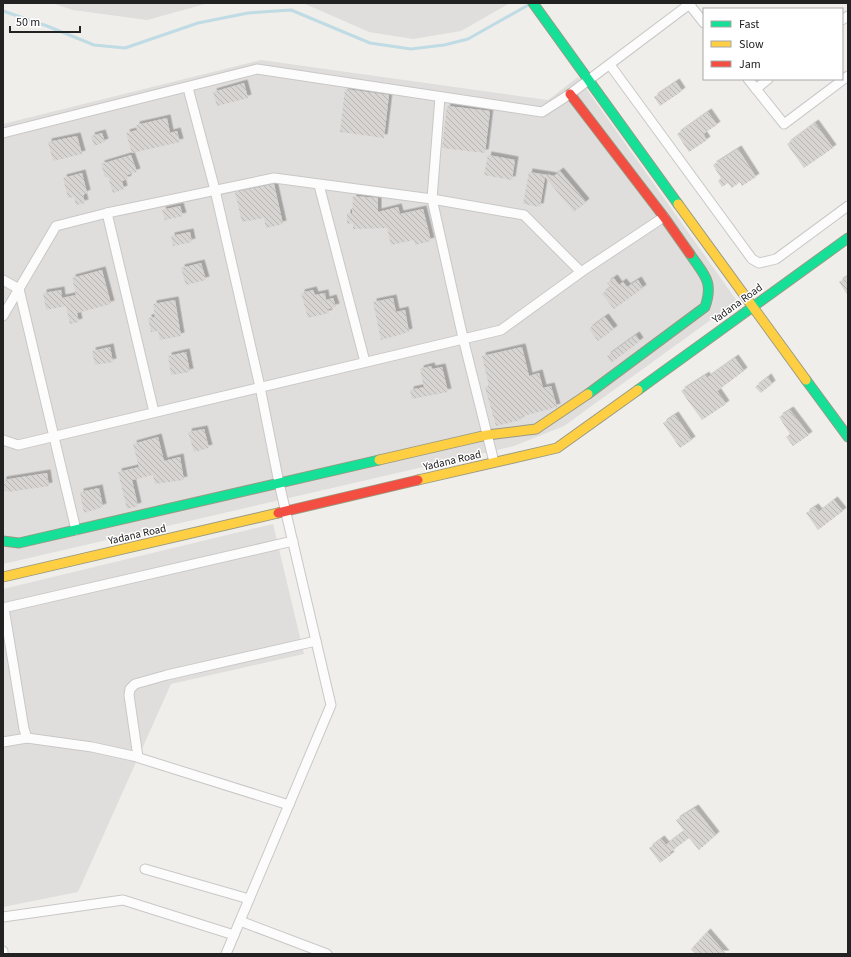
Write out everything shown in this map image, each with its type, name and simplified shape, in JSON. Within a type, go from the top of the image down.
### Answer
[{"type":"street","points":[[533,3],[752,307],[848,437]]},
{"type":"street","points":[[3,133],[188,88],[257,69],[542,112],[610,65],[690,4],[703,22]]},
{"type":"street","points":[[610,65],[752,259],[759,263],[776,259],[848,206]]},
{"type":"street","points":[[749,80],[784,124],[843,80]]},
{"type":"street","points":[[756,89],[767,80]]},
{"type":"street","points":[[188,88],[215,190],[260,387],[279,483],[331,705],[226,954]]},
{"type":"street","points":[[3,541],[19,543],[487,435],[536,428],[568,409],[705,307],[709,295],[708,281],[664,217],[570,94]]},
{"type":"street","points":[[440,97],[432,199],[463,338],[494,462]]},
{"type":"street","points":[[3,316],[56,226],[107,212],[274,178],[432,199],[524,215],[582,272]]},
{"type":"street","points":[[319,185],[365,362]]},
{"type":"street","points":[[107,212],[154,412]]},
{"type":"street","points":[[3,440],[18,445],[501,330],[582,272],[664,217]]},
{"type":"street","name":"Yadana Road","points":[[3,577],[557,448],[848,238]]},
{"type":"street","points":[[3,280],[19,289],[76,530]]},
{"type":"street","points":[[27,738],[24,729],[4,608],[293,541]]},
{"type":"street","points":[[138,757],[129,695],[130,689],[135,684],[167,675],[316,641]]},
{"type":"street","points":[[3,742],[27,738],[92,747],[138,757],[289,805]]},
{"type":"street","points":[[145,869],[249,899]]},
{"type":"street","points":[[3,917],[124,900],[234,935]]},
{"type":"street","points":[[240,921],[327,954]]},
{"type":"shaded area","points":[[52,3],[209,3],[147,20],[73,10]]},
{"type":"shaded area","points":[[303,3],[510,3],[461,31],[413,39],[369,32]]},
{"type":"shaded area","points":[[261,60],[548,100],[578,77],[737,301],[564,426],[514,446],[3,564],[3,124]]},
{"type":"shaded area","points":[[273,524],[304,654],[171,684],[78,892],[3,907],[3,589]]},
{"type":"building","points":[[676,82],[682,91],[660,106],[654,97]]},
{"type":"building","points":[[244,83],[248,98],[217,106],[213,92]]},
{"type":"building","points":[[345,89],[389,95],[384,138],[340,132]]},
{"type":"building","points":[[447,106],[490,111],[485,153],[442,148]]},
{"type":"building","points":[[708,112],[717,125],[703,134],[707,140],[689,152],[677,134]]},
{"type":"building","points":[[167,118],[170,133],[177,131],[180,142],[132,153],[126,133],[137,130],[136,125]]},
{"type":"building","points":[[815,123],[833,148],[804,168],[787,144]]},
{"type":"building","points":[[102,133],[105,142],[94,146],[91,136]]},
{"type":"building","points":[[77,136],[82,154],[53,161],[48,142]]},
{"type":"building","points":[[738,149],[756,177],[742,186],[740,182],[732,188],[728,183],[722,187],[718,181],[721,178],[713,165]]},
{"type":"building","points":[[131,155],[137,172],[127,175],[128,179],[122,181],[124,189],[113,193],[108,177],[105,177],[101,164]]},
{"type":"building","points":[[488,155],[515,160],[512,180],[484,175]]},
{"type":"building","points":[[560,171],[586,202],[574,212],[545,177],[540,207],[523,204],[529,172],[554,176]]},
{"type":"building","points":[[82,173],[87,193],[83,195],[85,203],[76,205],[74,197],[68,198],[63,178]]},
{"type":"building","points":[[274,184],[283,224],[266,228],[264,218],[242,222],[235,192]]},
{"type":"building","points":[[353,196],[378,198],[378,212],[398,207],[400,214],[423,209],[431,241],[415,245],[414,240],[391,245],[387,228],[353,229],[353,223],[347,224],[347,213],[352,213]]},
{"type":"building","points":[[180,206],[183,216],[165,220],[162,210]]},
{"type":"building","points":[[190,232],[192,242],[173,246],[171,236]]},
{"type":"building","points":[[201,263],[206,280],[186,285],[181,268]]},
{"type":"building","points":[[102,270],[111,304],[77,313],[79,322],[70,324],[66,306],[46,310],[43,293],[61,290],[62,298],[76,295],[72,278]]},
{"type":"building","points":[[848,276],[848,296],[839,282]]},
{"type":"building","points":[[614,278],[619,285],[623,282],[627,287],[638,280],[643,288],[614,309],[602,294],[611,287],[607,283]]},
{"type":"building","points":[[313,290],[315,295],[325,293],[326,300],[333,298],[336,307],[328,309],[329,313],[308,318],[301,293]]},
{"type":"building","points":[[393,298],[396,312],[405,310],[409,332],[381,340],[373,302]]},
{"type":"building","points":[[175,300],[181,336],[160,340],[158,331],[151,332],[148,318],[155,317],[153,304]]},
{"type":"building","points":[[605,317],[614,329],[598,341],[589,329]]},
{"type":"building","points":[[636,335],[640,341],[611,363],[607,356]]},
{"type":"building","points":[[110,347],[113,362],[95,365],[92,351]]},
{"type":"building","points":[[522,347],[529,376],[539,373],[543,388],[551,386],[557,407],[520,417],[521,420],[496,426],[485,387],[489,386],[482,356]]},
{"type":"building","points":[[186,352],[190,372],[171,375],[168,356]]},
{"type":"building","points":[[735,358],[744,371],[717,391],[726,404],[702,420],[681,391],[706,375],[707,378]]},
{"type":"building","points":[[431,366],[432,369],[442,367],[448,392],[412,399],[410,390],[424,387],[420,369]]},
{"type":"building","points":[[768,377],[772,384],[761,393],[755,387]]},
{"type":"building","points":[[790,410],[809,435],[793,446],[786,437],[790,434],[779,417]]},
{"type":"building","points":[[675,415],[692,440],[680,448],[663,423]]},
{"type":"building","points":[[204,429],[209,448],[194,452],[188,432]]},
{"type":"building","points":[[158,437],[164,461],[180,457],[184,480],[155,484],[153,475],[132,480],[138,506],[127,509],[118,472],[139,467],[133,444]]},
{"type":"building","points":[[47,473],[49,486],[8,492],[3,490],[3,480]]},
{"type":"building","points":[[99,488],[103,507],[84,513],[80,492]]},
{"type":"building","points":[[834,500],[843,511],[818,530],[806,513],[815,507],[819,512]]},
{"type":"building","points":[[695,808],[716,835],[699,850],[689,838],[669,853],[671,855],[660,863],[649,848],[661,839],[666,845],[684,831],[676,820]]},
{"type":"building","points":[[707,932],[726,954],[696,954],[691,949]]},
{"type":"waterway","points":[[3,11],[47,26],[94,45],[125,48],[198,23],[248,13],[291,10],[370,43],[411,49],[444,45],[468,39],[530,4]]},
{"type":"traffic: fast","points":[[533,3],[678,204]]},
{"type":"traffic: fast","points":[[638,390],[848,238]]},
{"type":"traffic: fast","points":[[588,394],[705,307],[708,298],[708,284],[703,273],[690,254]]},
{"type":"traffic: fast","points":[[806,380],[848,437]]},
{"type":"traffic: fast","points":[[3,541],[19,543],[379,460]]},
{"type":"traffic: slow","points":[[678,204],[806,380]]},
{"type":"traffic: slow","points":[[418,480],[557,448],[638,390]]},
{"type":"traffic: slow","points":[[379,460],[487,435],[536,429],[588,394]]},
{"type":"traffic: slow","points":[[3,577],[278,513]]},
{"type":"traffic: jam","points":[[570,94],[664,217],[690,254]]},
{"type":"traffic: jam","points":[[278,513],[418,480]]}]
